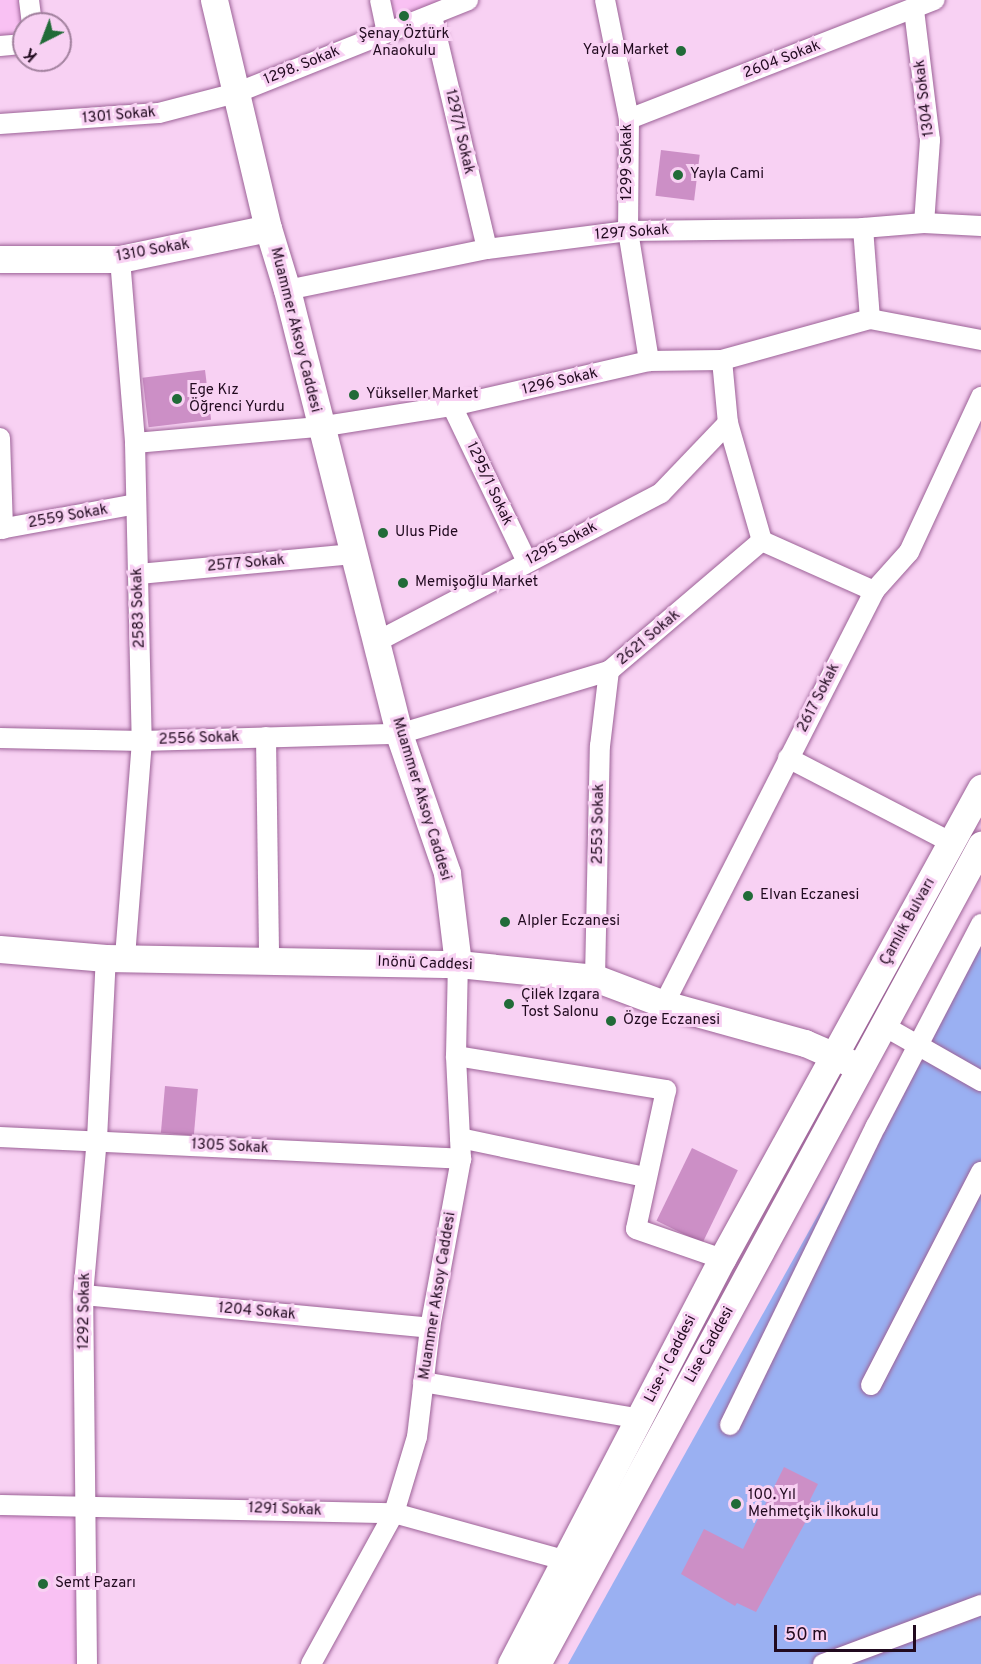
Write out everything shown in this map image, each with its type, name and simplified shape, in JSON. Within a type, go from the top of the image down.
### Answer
[{"type":"street","name":"Muammer Aksoy Caddesi","points":[[214,0],[268,228],[287,290],[319,427],[378,641],[399,734],[447,873],[458,964],[456,1056],[461,1159],[430,1328],[417,1437],[394,1513],[311,1664]]},
{"type":"street","points":[[380,0],[387,32]]},
{"type":"street","name":"1298. Sokak","points":[[236,93],[468,0]]},
{"type":"street","name":"1299 Sokak","points":[[605,0],[628,119],[628,231],[649,361]]},
{"type":"street","name":"2604 Sokak","points":[[628,119],[935,0]]},
{"type":"street","name":"1304 Sokak","points":[[914,10],[930,140],[924,223]]},
{"type":"street","name":"1297/1 Sokak","points":[[432,16],[487,249]]},
{"type":"street","name":"1301 Sokak","points":[[0,124],[159,113],[236,93]]},
{"type":"street","name":"1297 Sokak","points":[[287,290],[487,249],[628,231],[863,228],[924,223],[981,226]]},
{"type":"street","name":"1310 Sokak","points":[[0,259],[120,259],[268,228]]},
{"type":"street","points":[[863,228],[870,319]]},
{"type":"street","name":"2583 Sokak","points":[[115,958],[142,741],[135,443],[120,259]]},
{"type":"street","name":"1296 Sokak","points":[[135,443],[319,427],[452,406],[649,361],[722,360],[870,319],[981,340]]},
{"type":"street","points":[[722,360],[728,423],[762,541],[874,591]]},
{"type":"street","name":"2617 Sokak","points":[[664,1004],[874,591],[909,552],[981,397]]},
{"type":"street","name":"1295/1 Sokak","points":[[452,406],[526,562]]},
{"type":"street","name":"1295 Sokak","points":[[378,641],[526,562],[661,494],[728,423]]},
{"type":"street","points":[[0,438],[2,529]]},
{"type":"street","name":"2559 Sokak","points":[[2,529],[136,504]]},
{"type":"street","name":"2621 Sokak","points":[[399,734],[609,671],[762,541]]},
{"type":"street","name":"2577 Sokak","points":[[138,574],[354,554]]},
{"type":"street","name":"2553 Sokak","points":[[596,978],[600,746],[609,671]]},
{"type":"street","name":"2556 Sokak","points":[[0,738],[142,741],[399,734]]},
{"type":"street","points":[[266,737],[268,958]]},
{"type":"street","points":[[788,758],[951,843]]},
{"type":"street","name":"Çamlık Bulvarı","points":[[836,1056],[981,788]]},
{"type":"street","name":"Çamlık Bulvarı","points":[[884,1026],[981,845]]},
{"type":"street","points":[[730,1425],[981,924]]},
{"type":"street","name":"Inönü Caddesi","points":[[0,949],[115,958],[268,958],[458,964],[596,978],[664,1004],[806,1043],[861,1068]]},
{"type":"street","name":"1292 Sokak","points":[[87,1664],[83,1295],[115,958]]},
{"type":"street","points":[[884,1026],[981,1081]]},
{"type":"street","name":"Lise Caddesi","points":[[537,1664],[884,1026]]},
{"type":"street","points":[[456,1056],[666,1090],[645,1177],[636,1229],[722,1258]]},
{"type":"street","name":"Lise-1 Caddesi","points":[[511,1664],[564,1560],[641,1419],[722,1258],[836,1056]]},
{"type":"street","name":"1305 Sokak","points":[[0,1137],[97,1139],[461,1159]]},
{"type":"street","points":[[460,1138],[645,1177]]},
{"type":"street","points":[[870,1385],[981,1172]]},
{"type":"street","name":"1204 Sokak","points":[[83,1295],[430,1328]]},
{"type":"street","points":[[423,1382],[641,1419]]},
{"type":"street","name":"1291 Sokak","points":[[0,1505],[394,1513],[564,1560]]},
{"type":"street","points":[[823,1664],[981,1605]]},
{"type":"shaded area","points":[[0,0],[29,0],[28,12],[12,12],[12,45],[0,46]]},
{"type":"shaded area","name":"Şenay Öztürk Anaokulu","points":[[380,0],[460,0],[387,32]]},
{"type":"shaded area","points":[[981,923],[981,1664],[568,1664],[863,1134]]},
{"type":"shaded area","name":"Semt Pazarı","points":[[0,1505],[86,1505],[86,1664],[0,1664]]},
{"type":"building","name":"Yayla Cami","points":[[661,150],[700,155],[694,200],[655,196]]},
{"type":"building","name":"Ege Kız Öğrenci Yurdu","points":[[205,370],[211,420],[149,427],[142,378]]},
{"type":"building","points":[[165,1086],[198,1089],[194,1136],[161,1133]]},
{"type":"building","points":[[692,1148],[738,1170],[702,1243],[656,1221]]},
{"type":"building","points":[[784,1467],[818,1484],[810,1500],[816,1503],[756,1612],[737,1603],[735,1606],[681,1574],[704,1529],[743,1549]]},
{"type":"place","name":"Şenay Öztürk Anaokulu","points":[[404,16]]},
{"type":"place","name":"Yayla Market","points":[[681,51]]},
{"type":"place","name":"Yayla Cami","points":[[678,175]]},
{"type":"place","name":"Yükseller Market","points":[[354,395]]},
{"type":"place","name":"Ege Kız Öğrenci Yurdu","points":[[177,399]]},
{"type":"place","name":"Ulus Pide","points":[[383,533]]},
{"type":"place","name":"Memişoğlu Market","points":[[403,583]]},
{"type":"place","name":"Elvan Eczanesi","points":[[748,896]]},
{"type":"place","name":"Alpler Eczanesi","points":[[505,922]]},
{"type":"place","name":"Çilek Izgara Tost Salonu","points":[[509,1004]]},
{"type":"place","name":"Özge Eczanesi","points":[[611,1021]]},
{"type":"place","name":"100. Yıl Mehmetçik İlkokulu","points":[[736,1504]]},
{"type":"place","name":"Semt Pazarı","points":[[43,1584]]}]
